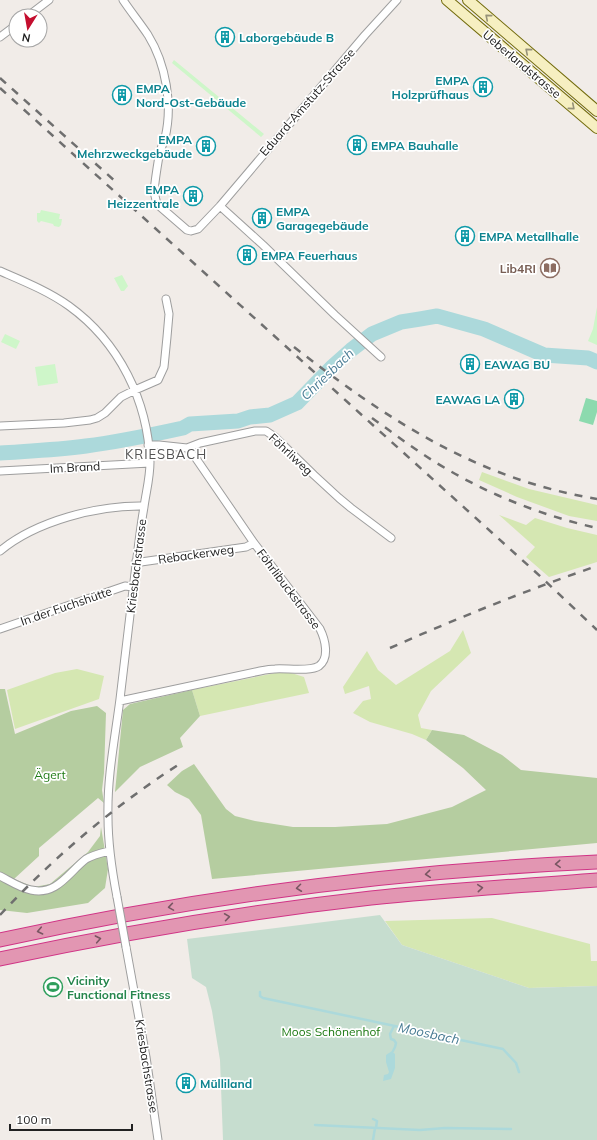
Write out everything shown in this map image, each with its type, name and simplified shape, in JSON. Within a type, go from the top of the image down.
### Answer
[{"type":"highway","points":[[0,940],[143,912],[317,886],[448,872],[597,862]]},
{"type":"highway","points":[[0,959],[146,931],[319,904],[442,891],[597,880]]},
{"type":"highway","points":[[576,881],[597,884]]},
{"type":"main road","name":"Ueberlandstrasse","points":[[447,0],[597,128]]},
{"type":"main road","name":"Ueberlandstrasse","points":[[468,0],[597,111]]},
{"type":"street","points":[[38,8],[49,0]]},
{"type":"street","name":"Eduard-Amstutz-Strasse","points":[[123,0],[148,34],[162,66],[166,82],[168,114],[165,138],[159,154],[154,192],[157,204],[187,230],[191,231],[198,229],[220,206],[365,34],[397,0]]},
{"type":"street","points":[[220,206],[381,357]]},
{"type":"street","name":"Kriesbachstrasse","points":[[0,271],[53,296],[68,305],[92,326],[115,352],[135,390],[144,421],[150,463],[149,482],[136,561],[109,783],[108,816],[110,851],[117,897],[146,1057],[158,1140]]},
{"type":"street","points":[[0,426],[64,423],[98,418],[122,397],[158,380],[164,367],[169,321],[166,299]]},
{"type":"street","name":"Föhrliweg","points":[[148,444],[187,448],[200,443],[255,431],[266,431],[275,437],[327,488],[391,538]]},
{"type":"street","name":"Föhrlibuckstrasse","points":[[120,701],[260,671],[273,669],[307,669],[320,666],[325,658],[326,648],[324,637],[320,629],[254,543],[195,456],[187,448]]},
{"type":"street","name":"Im Brand","points":[[0,471],[150,463]]},
{"type":"street","points":[[0,551],[32,531],[68,517],[94,510],[144,506]]},
{"type":"street","name":"Rebackerweg","points":[[136,561],[141,562],[246,547],[254,543]]},
{"type":"street","name":"In der Fuchshütte","points":[[0,628],[125,586],[133,587]]},
{"type":"street","points":[[0,876],[24,888],[32,890],[46,890],[62,882],[85,860],[110,851]]},
{"type":"green space","points":[[174,60],[264,134],[261,137],[172,63]]},
{"type":"green space","points":[[41,210],[60,214],[59,219],[62,219],[61,225],[59,227],[54,226],[53,224],[41,221],[39,223],[37,221],[37,213],[40,213]]},
{"type":"green space","points":[[122,275],[128,286],[124,291],[121,291],[114,278]]},
{"type":"green space","points":[[597,307],[597,345],[588,341],[593,329]]},
{"type":"green space","points":[[5,334],[20,341],[16,349],[1,342]]},
{"type":"green space","points":[[55,364],[58,383],[38,386],[35,367]]},
{"type":"green space","points":[[586,398],[597,401],[597,412],[593,425],[579,421]]},
{"type":"green space","points":[[482,472],[529,489],[597,505],[597,521],[569,516],[517,497],[479,480]]},
{"type":"green space","points":[[499,515],[526,525],[535,518],[597,535],[597,562],[549,577],[526,557],[535,547]]},
{"type":"green space","points":[[463,630],[471,653],[431,691],[418,715],[421,728],[432,730],[426,740],[412,734],[370,722],[353,713],[363,701],[371,699],[369,686],[345,694],[343,687],[367,651],[378,670],[396,685],[450,651]]},
{"type":"green space","points":[[77,669],[104,676],[99,699],[15,729],[7,690],[55,673]]},
{"type":"green space","points":[[285,671],[304,677],[309,693],[200,716],[192,690]]},
{"type":"green space","name":"Ägert","points":[[0,689],[5,689],[15,734],[71,711],[97,706],[106,713],[102,790],[104,803],[98,798],[39,848],[39,856],[14,879],[34,887],[50,884],[88,852],[100,836],[101,827],[108,869],[105,888],[88,903],[27,913],[0,910]]},
{"type":"green space","points":[[192,690],[200,716],[180,738],[183,747],[140,767],[115,792],[123,710],[130,704]]},
{"type":"green space","points":[[432,730],[464,735],[502,755],[521,770],[597,778],[597,843],[212,879],[201,815],[189,799],[175,792],[167,785],[182,771],[194,764],[226,809],[235,816],[293,827],[335,827],[387,824],[452,807],[486,790],[463,768],[426,740]]},
{"type":"green space","name":"Moos Schönenhof","points":[[380,915],[402,945],[529,988],[597,986],[597,1140],[223,1140],[220,1060],[212,1011],[206,987],[192,978],[187,939]]},
{"type":"green space","points":[[492,918],[590,944],[591,961],[597,961],[597,986],[529,988],[402,945],[385,921]]},
{"type":"water","points":[[392,1051],[395,1054],[395,1068],[391,1079],[383,1081],[384,1075],[388,1074],[389,1072],[386,1062],[386,1055]]},
{"type":"waterway","name":"Chriesbach","points":[[0,453],[98,444],[183,428],[190,424],[238,421],[250,417],[270,415],[297,403],[333,366],[372,334],[401,322],[437,316],[484,329],[544,355],[588,358],[597,362]]},
{"type":"waterway","name":"Moosbach","points":[[260,992],[260,996],[263,998],[503,1049],[516,1063],[519,1072]]},
{"type":"waterway","points":[[393,1051],[396,1043],[391,1039],[390,1034],[394,1026]]},
{"type":"waterway","points":[[373,1119],[377,1121],[376,1128]]},
{"type":"waterway","points":[[315,1125],[420,1130],[445,1128],[511,1129]]},
{"type":"waterway","points":[[373,1140],[375,1128]]},
{"type":"railway","points":[[0,78],[116,182]]},
{"type":"railway","points":[[0,88],[541,577],[597,630]]},
{"type":"railway","points":[[294,347],[364,399],[436,443],[473,461],[512,477],[553,490],[597,499]]},
{"type":"railway","points":[[372,418],[435,462],[481,488],[558,518],[597,528]]},
{"type":"railway","points":[[390,648],[493,605],[597,566]]},
{"type":"railway","points":[[0,915],[42,873],[86,833],[156,779],[181,763]]},
{"type":"place","name":"Laborgebäude B","points":[[225,37]]},
{"type":"place","name":"EMPA Holzprüfhaus","points":[[483,87]]},
{"type":"place","name":"EMPA Nord-Ost-Gebäude","points":[[122,95]]},
{"type":"place","name":"EMPA Bauhalle","points":[[357,145]]},
{"type":"place","name":"EMPA Mehrzweckgebäude","points":[[206,146]]},
{"type":"place","name":"EMPA Heizzentrale","points":[[193,196]]},
{"type":"place","name":"EMPA Garagegebäude","points":[[262,218]]},
{"type":"place","name":"EMPA Metallhalle","points":[[465,236]]},
{"type":"place","name":"EMPA Feuerhaus","points":[[247,255]]},
{"type":"place","name":"Lib4RI","points":[[550,268]]},
{"type":"place","name":"EAWAG BU","points":[[470,364]]},
{"type":"place","name":"EAWAG LA","points":[[514,399]]},
{"type":"place","name":"Vicinity Functional Fitness","points":[[53,987]]},
{"type":"place","name":"Mülliland","points":[[186,1083]]},
{"type":"district","name":"KRIESBACH","points":[[166,454]]}]
